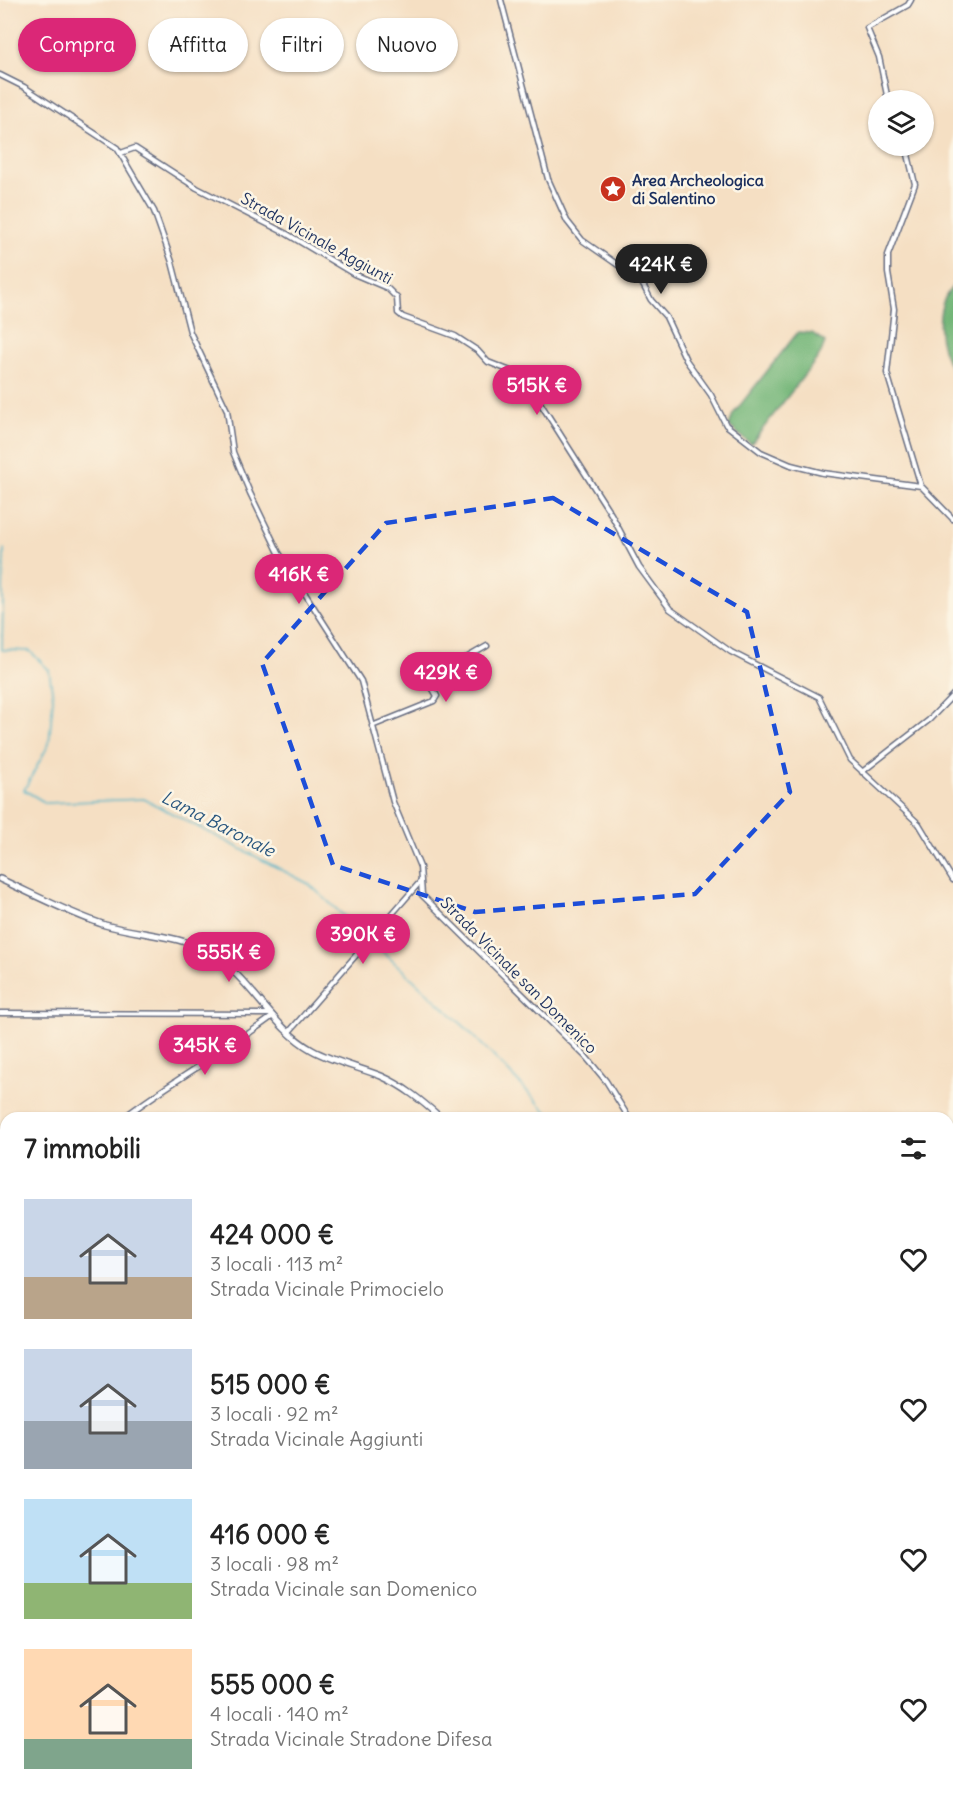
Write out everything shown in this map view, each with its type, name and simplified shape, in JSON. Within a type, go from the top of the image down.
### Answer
[{"type":"main road","points":[[0,879],[86,918],[128,931],[187,943],[202,949],[229,967],[289,1032],[311,1050],[383,1077],[408,1090],[434,1112]]},
{"type":"street","points":[[501,0],[548,179],[567,221],[579,237],[641,281],[651,300],[666,317],[686,360],[711,395],[726,425],[761,452],[791,465],[830,474],[921,486]]},
{"type":"street","points":[[886,90],[879,57],[867,28],[911,0]]},
{"type":"street","name":"Strada Vicinale san Domenico","points":[[0,75],[24,87],[121,153],[159,224],[180,288],[190,332],[227,410],[233,452],[250,493],[279,553],[358,674],[393,802],[420,867],[420,882],[425,898],[591,1063],[625,1112]]},
{"type":"street","name":"Strada Vicinale Aggiunti","points":[[121,153],[135,148],[197,188],[298,239],[354,274],[387,288],[397,298],[398,313],[403,317],[456,336],[478,351],[488,362],[523,376],[611,514],[639,567],[670,609],[731,652],[819,697],[846,753],[862,772]]},
{"type":"street","points":[[908,156],[915,184],[888,255],[888,273],[894,309],[887,370],[921,486],[953,519]]},
{"type":"street","points":[[372,726],[434,701],[436,696],[430,684],[433,677],[487,646]]},
{"type":"street","points":[[953,695],[929,720],[862,772],[919,824],[953,880]]},
{"type":"street","points":[[289,1032],[420,882]]},
{"type":"street","points":[[0,1013],[273,1015]]},
{"type":"street","points":[[131,1112],[158,1091],[190,1073],[273,1015]]},
{"type":"highlighted area","points":[[553,498],[747,612],[790,792],[695,894],[475,912],[333,865],[262,663],[386,523]]},
{"type":"green space","points":[[953,286],[953,371],[943,350],[940,316],[942,305]]},
{"type":"green space","points":[[798,332],[812,333],[825,342],[820,355],[751,444],[729,426],[733,414]]},
{"type":"waterway","name":"Lama Baronale","points":[[4,549],[2,650],[30,651],[49,670],[53,698],[49,744],[24,790],[46,803],[144,799],[309,884],[368,938]]},
{"type":"waterway","name":"Lama Baronale","points":[[371,941],[466,1028],[547,1112]]},
{"type":"place","name":"Area Archeologica di Salentino","points":[[613,189]]}]
